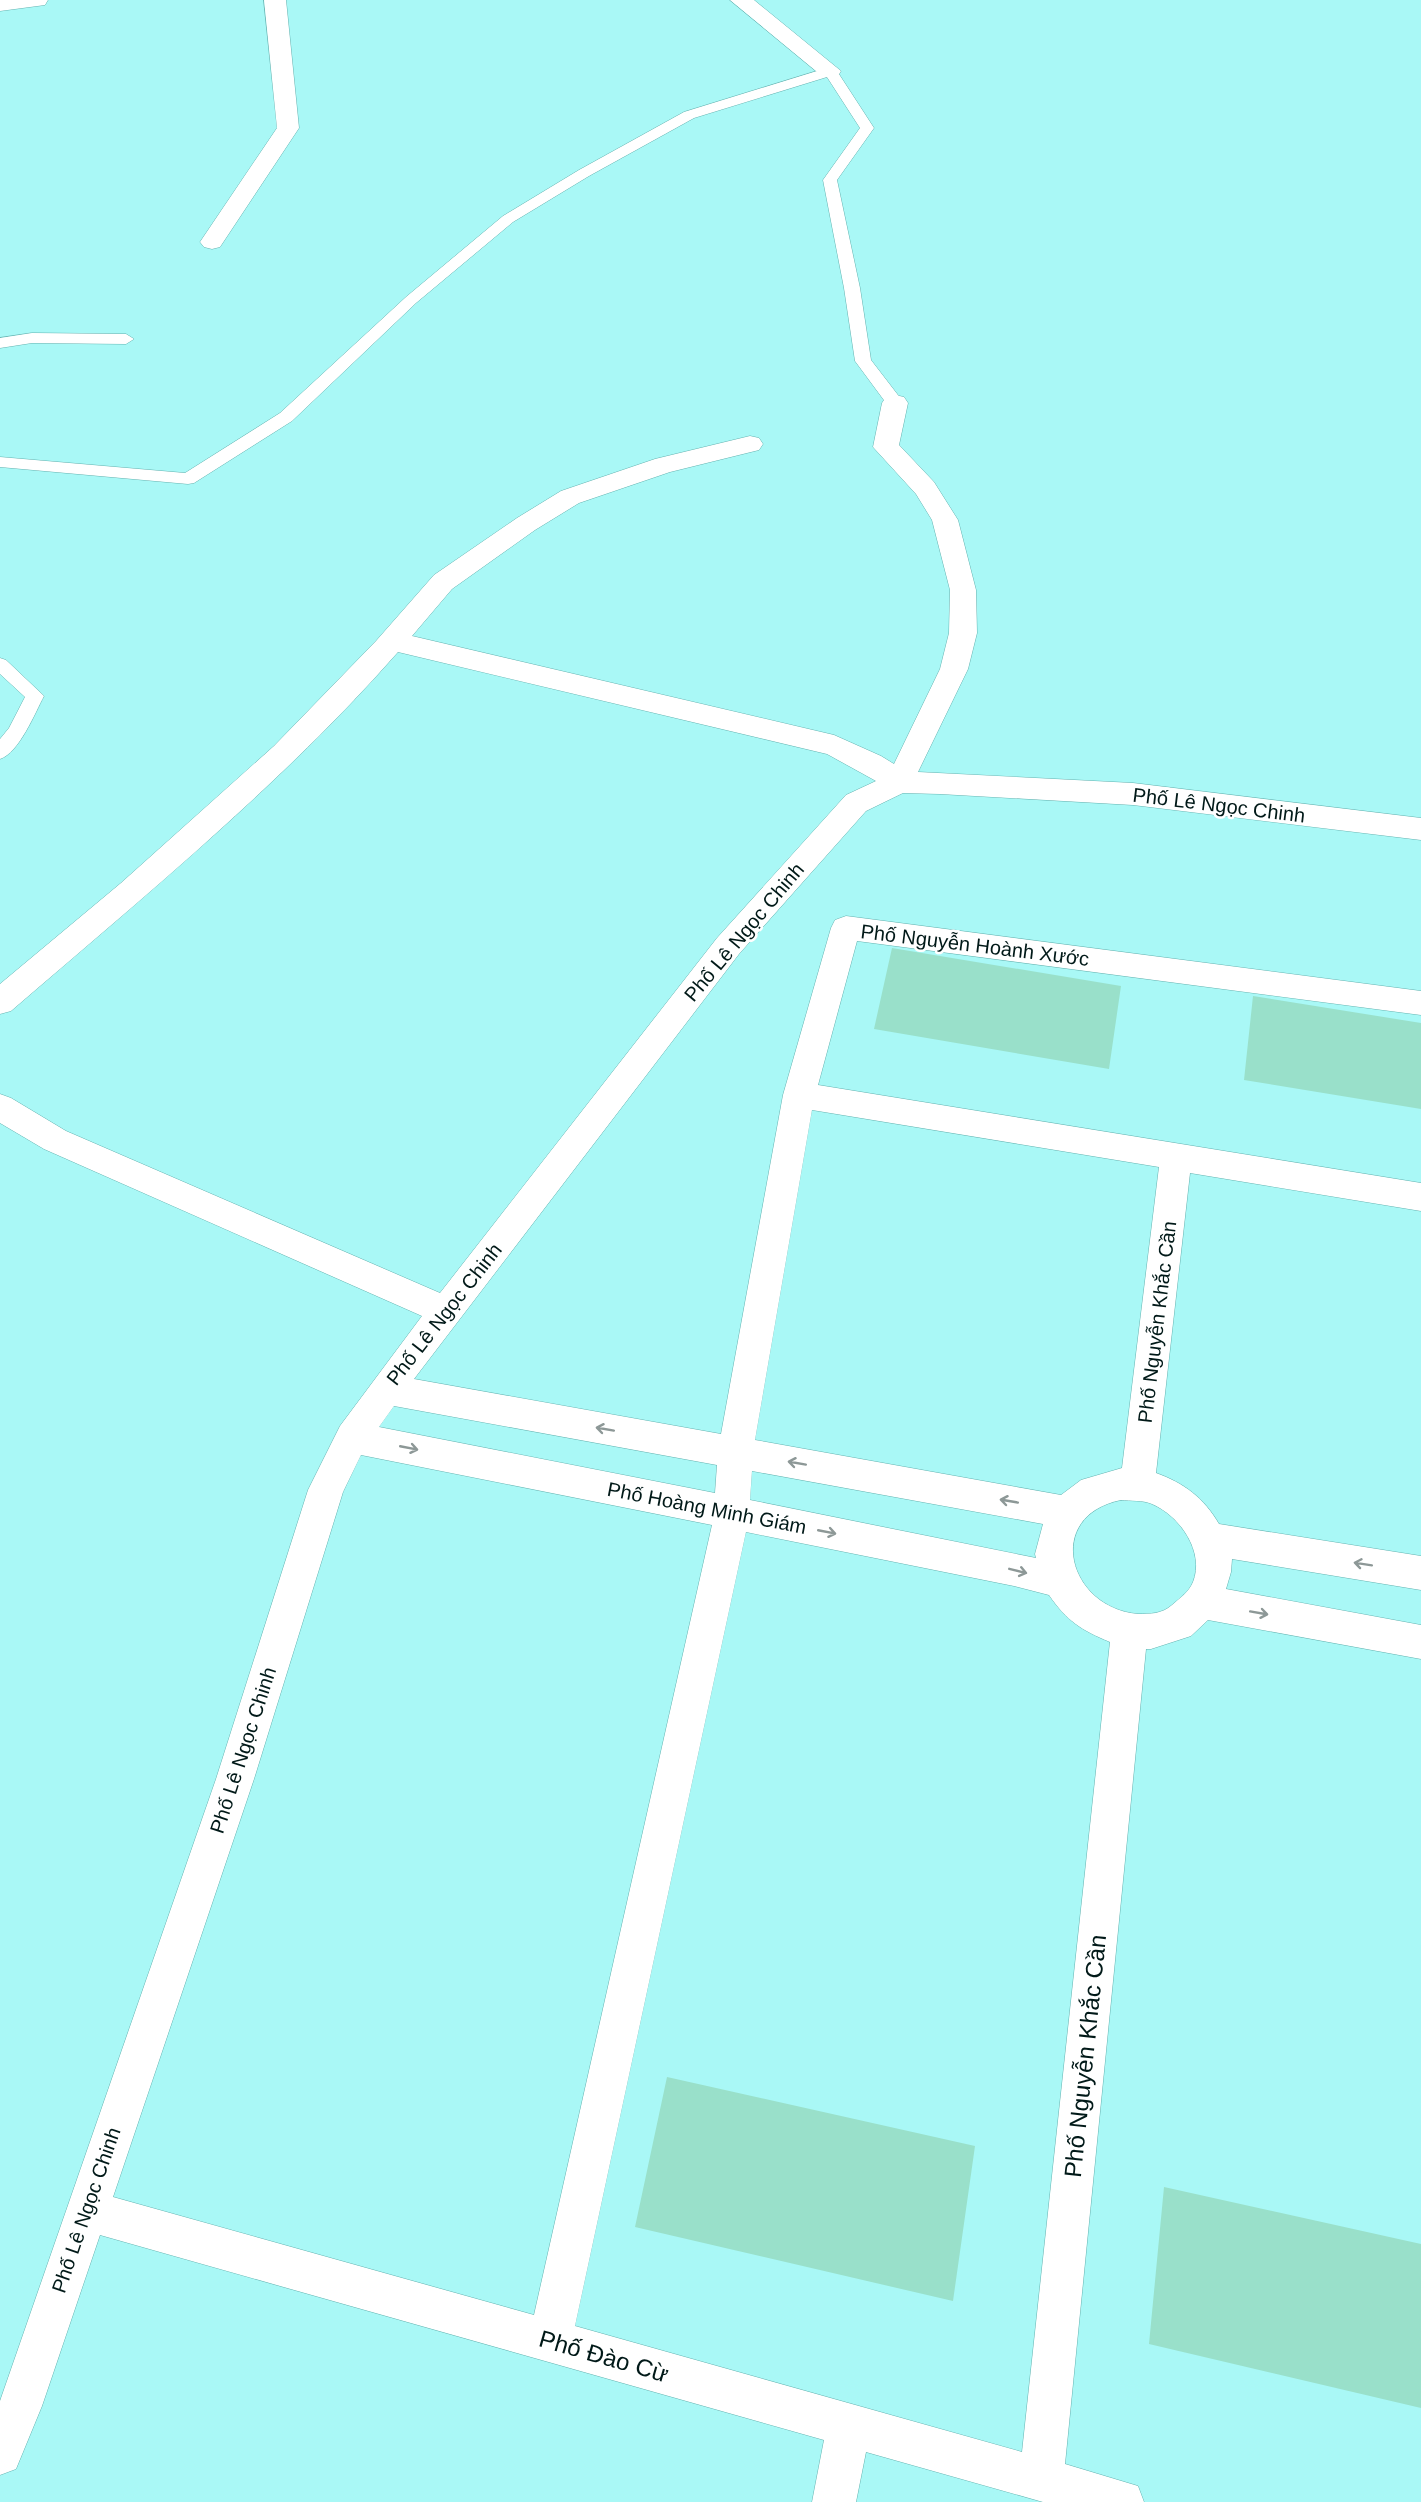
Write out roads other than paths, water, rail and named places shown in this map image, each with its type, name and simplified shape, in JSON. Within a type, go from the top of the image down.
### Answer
[{"type":"street","points":[[0,5],[37,0]]},
{"type":"street","points":[[212,242],[288,128],[275,0]]},
{"type":"street","points":[[741,0],[830,71]]},
{"type":"street","points":[[392,641],[834,745],[871,763],[899,782],[954,669],[963,633],[963,590],[945,520],[925,488],[886,447],[896,404]]},
{"type":"street","points":[[0,1002],[131,891],[284,753],[392,641],[443,582],[526,524],[570,497],[664,465],[750,444]]},
{"type":"street","name":"Phố Lê Ngọc Chinh","points":[[0,2453],[20,2406],[235,1779],[326,1490],[352,1437],[386,1389],[728,946],[856,803],[899,782],[1133,794],[1421,829]]},
{"type":"street","name":"Phố Nguyễn Hoành Xước","points":[[550,2340],[732,1513],[735,1452],[799,1095],[846,928],[1421,1003]]},
{"type":"street","points":[[799,1095],[1421,1197]]},
{"type":"street","points":[[0,1107],[55,1140],[446,1311]]},
{"type":"street","name":"Phố Nguyễn Khắc Cần","points":[[1137,1486],[1176,1157]]},
{"type":"street","points":[[386,1389],[1067,1512]]},
{"type":"street","name":"Phố Hoàng Minh Giám","points":[[352,1437],[1014,1569],[1062,1582]]},
{"type":"street","points":[[1121,1484],[1137,1486],[1154,1488],[1184,1505],[1204,1530],[1214,1561],[1209,1591],[1191,1616],[1163,1631],[1129,1633],[1096,1621],[1070,1599],[1055,1569],[1054,1538],[1067,1512],[1090,1492],[1121,1484]]},
{"type":"street","points":[[1207,1539],[1421,1573]]},
{"type":"street","points":[[1201,1602],[1421,1642]]},
{"type":"street","name":"Phố Nguyễn Khắc Cần","points":[[1041,2479],[1129,1633]]},
{"type":"street","name":"Phố Đào Cừ","points":[[86,2210],[1122,2502]]},
{"type":"street","points":[[834,2502],[849,2424]]},
{"type":"lane","points":[[0,462],[188,479],[286,417],[411,300],[508,219],[584,172],[689,115],[830,71],[867,128],[830,180],[852,288],[863,361],[896,404]]},
{"type":"lane","points":[[0,342],[32,338],[126,339]]},
{"type":"lane","points":[[0,664],[34,696],[16,732],[0,752]]}]
